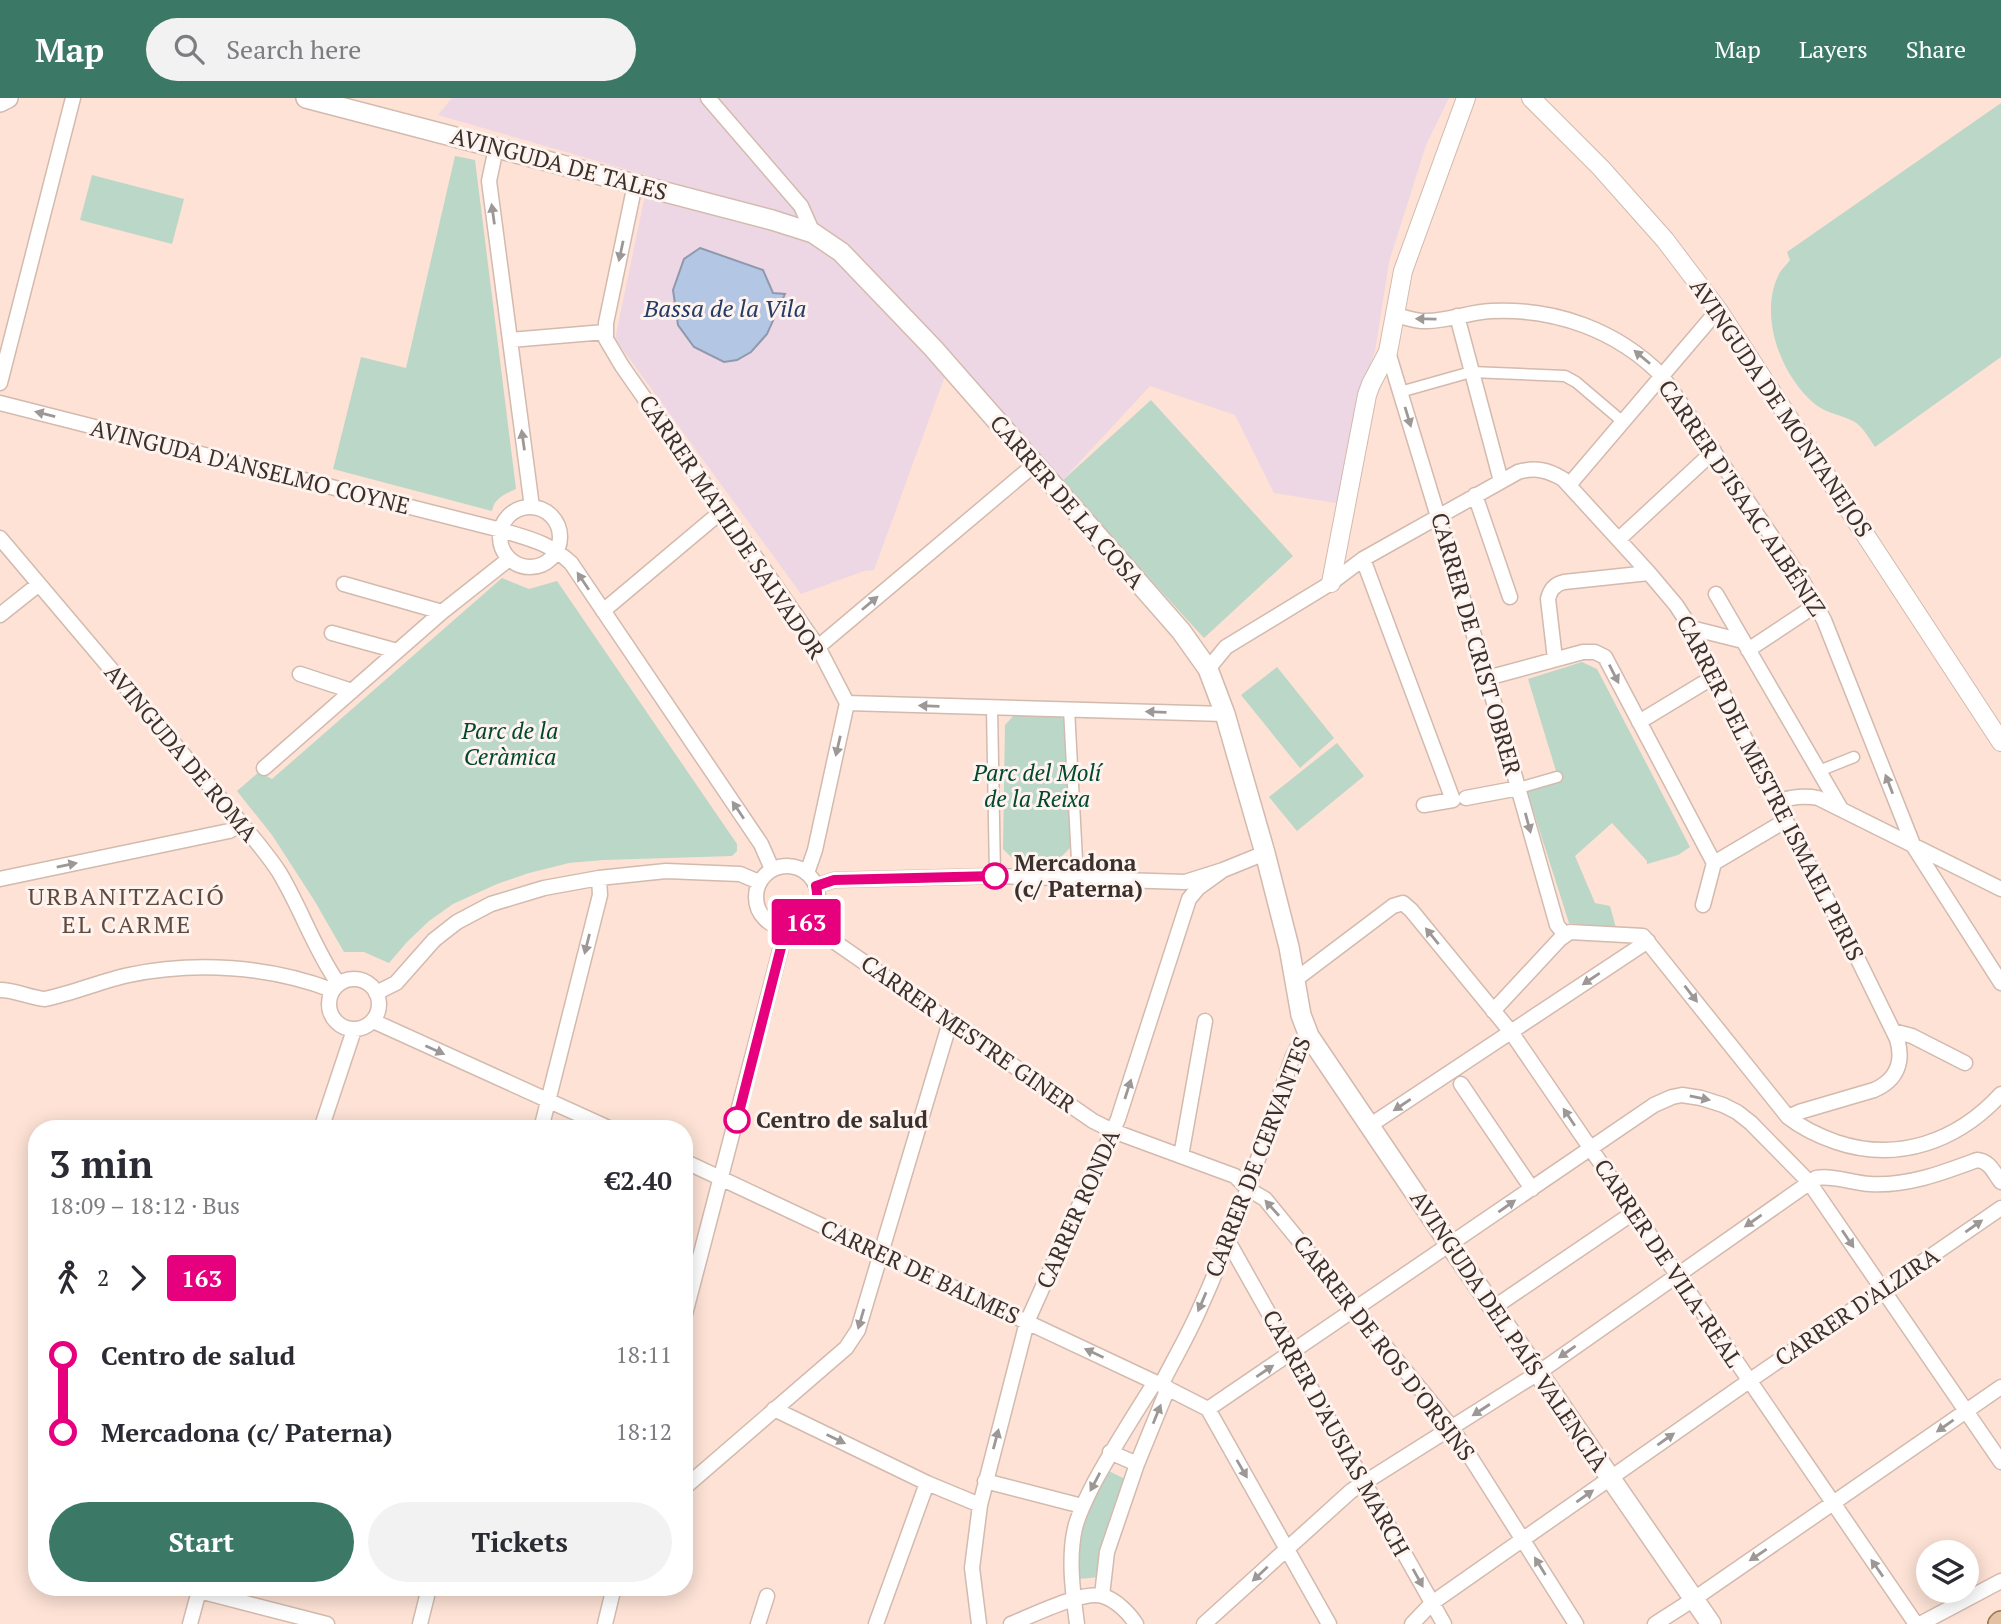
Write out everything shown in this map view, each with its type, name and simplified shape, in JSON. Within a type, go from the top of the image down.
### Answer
[{"type":"main road","points":[[0,102],[8,98]]},
{"type":"main road","name":"AVINGUDA DE TALES","points":[[306,98],[813,233]]},
{"type":"main road","name":"CARRER DE LA COSA","points":[[813,233],[841,251],[915,329],[1181,631],[1208,669],[1225,713],[1265,853],[1295,980]]},
{"type":"main road","name":"CARRER DE CERVANTES","points":[[1295,980],[1301,1015],[1309,1036]]},
{"type":"main road","name":"AVINGUDA DEL PAÍS VALENCIÀ","points":[[1309,1036],[1711,1624]]},
{"type":"street","points":[[0,383],[73,98]]},
{"type":"street","points":[[708,98],[801,206],[813,233]]},
{"type":"street","name":"AVINGUDA DE MONTANEJOS","points":[[1531,98],[1601,167],[1665,240],[1718,310],[1999,735]]},
{"type":"street","points":[[1331,583],[1367,395],[1388,352],[1403,271],[1469,101]]},
{"type":"street","points":[[496,148],[489,181],[532,508]]},
{"type":"street","points":[[510,340],[605,332],[635,184]]},
{"type":"street","points":[[1569,485],[1718,310]]},
{"type":"street","name":"CARRER D'ISAAC ALBÉNIZ","points":[[1395,315],[1426,322],[1491,311],[1520,311],[1566,318],[1636,351],[1662,376],[1803,582],[1825,620],[1914,847],[2000,981]]},
{"type":"street","points":[[1457,316],[1501,481]]},
{"type":"street","name":"CARRER MATILDE SALVADOR","points":[[605,332],[609,345],[622,366],[818,647],[847,703]]},
{"type":"street","name":"CARRER DE CRIST OBRER","points":[[1388,352],[1487,678],[1557,925],[1565,935]]},
{"type":"street","points":[[1400,392],[1471,372],[1571,378],[1623,422]]},
{"type":"street","name":"AVINGUDA D'ANSELMO COYNE","points":[[0,403],[501,530],[544,543],[558,551],[571,563],[761,844],[772,869]]},
{"type":"street","points":[[1619,539],[1714,451]]},
{"type":"street","points":[[818,647],[1034,465]]},
{"type":"street","name":"CARRER DEL MESTRE ISMAEL PERIS","points":[[1208,669],[1226,647],[1331,583],[1363,559],[1518,472],[1533,469],[1551,473],[1569,485],[1649,573],[1691,628],[1900,1048],[1899,1068],[1889,1082],[1880,1088],[1788,1117]]},
{"type":"street","points":[[1475,495],[1510,597]]},
{"type":"street","points":[[532,508],[546,512],[556,522],[561,536],[558,551],[545,565],[526,568],[509,559],[501,545],[501,530],[507,518],[519,510],[532,508]]},
{"type":"street","points":[[603,611],[722,511]]},
{"type":"street","name":"AVINGUDA DE ROMA","points":[[0,538],[242,824],[278,871],[308,926],[335,987]]},
{"type":"street","points":[[264,768],[442,612],[509,559]]},
{"type":"street","points":[[1363,559],[1453,800],[1424,805]]},
{"type":"street","points":[[1555,659],[1548,599],[1556,585],[1649,573]]},
{"type":"street","points":[[344,583],[442,612]]},
{"type":"street","points":[[0,615],[39,584]]},
{"type":"street","points":[[1716,594],[1841,809]]},
{"type":"street","points":[[1691,628],[1746,645],[1816,605]]},
{"type":"street","points":[[332,633],[397,652]]},
{"type":"street","points":[[1487,678],[1590,651],[1605,657],[1701,840],[1719,861]]},
{"type":"street","points":[[300,674],[352,691]]},
{"type":"street","points":[[1639,722],[1715,676]]},
{"type":"street","points":[[807,873],[815,850],[847,703],[1225,713]]},
{"type":"street","points":[[992,707],[995,876]]},
{"type":"street","points":[[1069,709],[1078,879]]},
{"type":"street","points":[[1819,771],[1854,757]]},
{"type":"street","points":[[1466,798],[1557,777]]},
{"type":"street","points":[[1776,802],[1808,796],[1841,809],[2001,889]]},
{"type":"street","points":[[1703,905],[1719,861],[1785,821]]},
{"type":"street","points":[[0,879],[229,831],[242,824]]},
{"type":"street","points":[[816,886],[834,880],[995,876],[1174,883],[1194,881],[1265,853]]},
{"type":"street","points":[[781,866],[790,866],[807,873],[816,886],[818,896],[813,915],[796,927],[776,926],[767,921],[756,903],[756,892],[764,874],[781,866]]},
{"type":"street","name":"CARRER RONDA","points":[[979,1624],[972,1556],[979,1505],[1027,1322],[1118,1119],[1189,899],[1223,870]]},
{"type":"street","points":[[376,993],[396,983],[434,940],[457,922],[491,904],[544,888],[599,878],[666,871],[740,874],[759,882]]},
{"type":"street","points":[[543,1120],[600,895],[599,878]]},
{"type":"street","points":[[1174,883],[1183,915]]},
{"type":"street","name":"CARRER DE VILA-REAL","points":[[1295,980],[1393,906],[1403,903],[1411,910],[1511,1032],[1918,1624]]},
{"type":"street","name":"CARRER MESTRE GINER","points":[[806,922],[1072,1107],[1112,1131],[1235,1175],[1248,1189]]},
{"type":"street","points":[[693,1285],[786,928]]},
{"type":"street","points":[[1493,1011],[1565,935],[1575,932],[1638,935],[1648,941],[1788,1117],[1826,1138],[1859,1148],[1885,1151],[1921,1145],[1945,1136],[1972,1120],[2001,1095]]},
{"type":"street","points":[[1369,1126],[1648,941]]},
{"type":"street","points":[[0,990],[46,999],[129,975],[220,966],[335,987],[352,979],[366,982],[376,993],[379,1007],[373,1021],[364,1028],[354,1030],[337,1024],[328,1008],[335,987]]},
{"type":"street","points":[[373,1021],[591,1120]]},
{"type":"street","points":[[1181,1156],[1205,1021]]},
{"type":"street","points":[[693,1480],[853,1340],[950,1022]]},
{"type":"street","points":[[324,1120],[354,1030]]},
{"type":"street","points":[[1893,1031],[1912,1036],[1965,1063]]},
{"type":"street","name":"CARRER DE CERVANTES","points":[[1102,1595],[1107,1552],[1161,1385],[1200,1309],[1248,1189],[1293,1056],[1299,1044],[1309,1036]]},
{"type":"street","points":[[1461,1084],[1532,1189]]},
{"type":"street","points":[[1329,1624],[1208,1409],[1665,1099],[1682,1095],[1693,1096],[1711,1100],[1737,1112],[1752,1123],[1809,1182],[2001,1462]]},
{"type":"street","points":[[1204,1624],[1351,1492],[1538,1373],[1809,1182],[1822,1177],[1870,1184],[1903,1182],[1983,1160],[2001,1182]]},
{"type":"street","name":"CARRER DE BALMES","points":[[693,1165],[1208,1409]]},
{"type":"street","name":"CARRER DE ROS D'ORSINS","points":[[1248,1189],[1275,1210],[1452,1429],[1576,1624]]},
{"type":"street","name":"CARRER D'ALZIRA","points":[[1412,1624],[1432,1603],[2001,1208]]},
{"type":"street","points":[[1493,1308],[1633,1213]]},
{"type":"street","name":"CARRER D'AUSIÀS MARCH","points":[[1227,1241],[1444,1624]]},
{"type":"street","name":"CARRER DE CERVANTES","points":[[1077,1624],[1073,1550],[1075,1528],[1082,1506],[1110,1452],[1161,1385]]},
{"type":"street","points":[[1654,1624],[2001,1387]]},
{"type":"street","points":[[774,1409],[927,1483],[979,1505]]},
{"type":"street","points":[[1110,1452],[1136,1464]]},
{"type":"street","points":[[985,1481],[1082,1506]]},
{"type":"street","points":[[876,1624],[927,1483]]},
{"type":"street","points":[[1918,1624],[2001,1581]]},
{"type":"street","points":[[1011,1624],[1074,1598],[1102,1595],[1126,1611],[1136,1624]]},
{"type":"street","points":[[190,1624],[198,1596]]},
{"type":"street","points":[[225,1596],[327,1624]]},
{"type":"street","points":[[420,1624],[427,1596]]},
{"type":"street","points":[[605,1624],[612,1596]]},
{"type":"street","points":[[758,1624],[767,1596]]},
{"type":"shaded area","points":[[452,98],[1449,98],[1426,145],[1389,262],[1375,351],[1336,503],[1274,493],[1235,415],[1150,386],[1061,482],[953,354],[874,570],[864,571],[801,594],[615,339],[649,176],[438,115]]},
{"type":"green space","points":[[2001,103],[2001,357],[1875,447],[1858,424],[1816,405],[1803,393],[1783,362],[1776,344],[1771,307],[1780,272],[1790,260],[1787,252]]},
{"type":"green space","points":[[455,156],[475,160],[516,489],[498,500],[492,511],[333,469],[361,357],[406,368]]},
{"type":"green space","points":[[92,175],[184,199],[172,244],[80,220]]},
{"type":"green space","points":[[1151,400],[1293,556],[1204,638],[1061,482]]},
{"type":"green space","name":"Parc de la Ceràmica","points":[[502,578],[529,589],[557,581],[737,844],[737,851],[732,856],[569,863],[529,873],[453,904],[429,921],[389,963],[364,952],[344,952],[272,835],[237,791],[259,772],[272,779]]},
{"type":"green space","points":[[1582,662],[1597,669],[1690,847],[1678,855],[1647,864],[1612,823],[1575,856],[1595,903],[1610,906],[1616,928],[1569,923],[1527,791],[1563,780],[1556,771],[1528,679]]},
{"type":"green space","points":[[1277,667],[1334,738],[1300,768],[1241,695]]},
{"type":"green space","name":"Parc del Molí de la Reixa","points":[[1016,713],[1057,714],[1070,724],[1070,848],[1060,858],[1012,858],[1003,849],[1005,725]]},
{"type":"green space","points":[[1337,743],[1364,776],[1297,831],[1269,797]]},
{"type":"green space","points":[[1107,1470],[1127,1480],[1100,1577],[1078,1579],[1079,1530]]},
{"type":"water","name":"Bassa de la Vila","points":[[700,248],[763,270],[773,293],[785,294],[767,334],[751,352],[737,360],[724,362],[694,347],[678,325],[673,290],[684,259]]},
{"type":"bus line","name":"163","points":[[737,1120],[786,928],[796,927],[813,915],[817,906],[816,886],[834,880],[995,876]]},
{"type":"place","name":"Mercadona (c/ Paterna)","points":[[995,876]]},
{"type":"place","name":"Centro de salud","points":[[737,1120]]},
{"type":"district","name":"URBANITZACIÓ EL CARME","points":[[127,911]]}]
